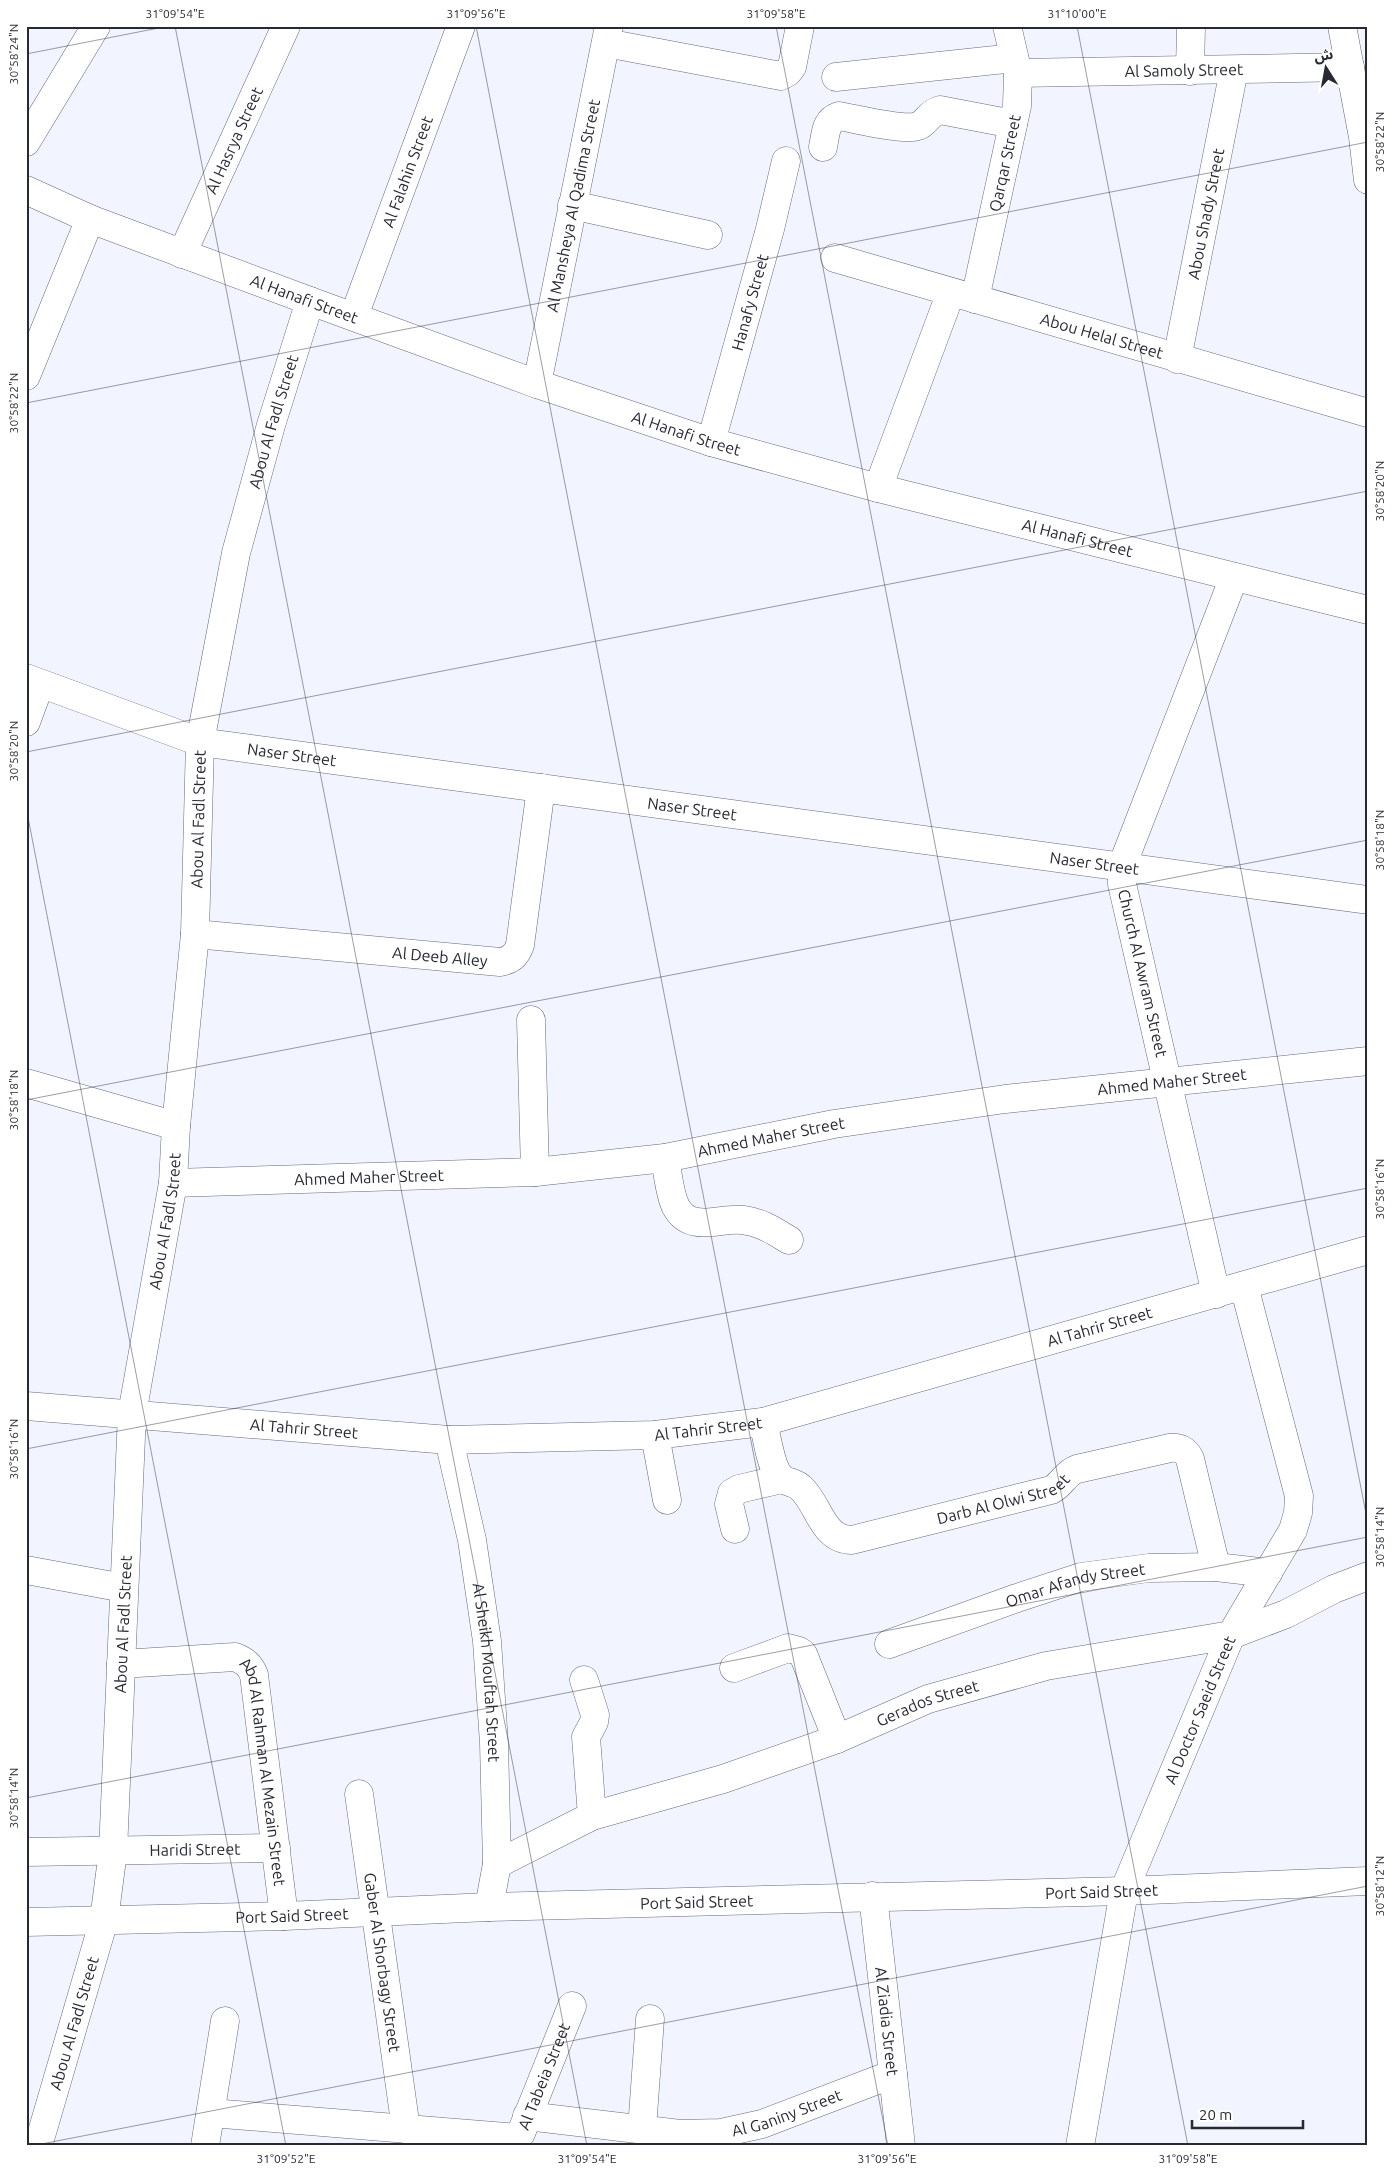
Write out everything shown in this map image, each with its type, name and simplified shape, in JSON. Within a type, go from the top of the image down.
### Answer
[{"type":"street","points":[[26,142],[96,26]]},
{"type":"street","name":"Al Hasrya Street","points":[[182,254],[286,26]]},
{"type":"street","name":"Al Falahin Street","points":[[354,316],[461,26]]},
{"type":"street","points":[[607,34],[781,76],[792,67],[800,26]]},
{"type":"street","name":"Qarqar Street","points":[[878,488],[963,296],[1013,124],[1017,106],[1016,65],[1007,26]]},
{"type":"street","points":[[1190,71],[1191,26]]},
{"type":"street","points":[[1342,26],[1365,139],[1368,180]]},
{"type":"street","name":"Al Mansheya Al Qadima Street","points":[[537,384],[607,34]]},
{"type":"street","name":"Al Samoly Street","points":[[836,77],[1016,65],[1190,71],[1350,68]]},
{"type":"street","name":"Abou Shady Street","points":[[1177,359],[1234,70]]},
{"type":"street","points":[[823,147],[828,123],[831,119],[839,116],[909,128],[921,125],[929,115],[940,110],[1013,124]]},
{"type":"street","name":"Hanafy Street","points":[[711,442],[786,161]]},
{"type":"street","name":"Al Hanafi Street","points":[[26,190],[90,219],[182,254],[537,384],[711,442],[878,488],[1368,610]]},
{"type":"street","points":[[572,205],[708,235]]},
{"type":"street","points":[[26,376],[90,219]]},
{"type":"street","name":"Abou Helal Street","points":[[835,258],[1368,413]]},
{"type":"street","name":"Abou Al Fadl Street","points":[[38,2146],[104,1920],[113,1851],[132,1414],[173,1183],[176,1126],[195,934],[200,742],[236,553],[271,425],[310,301]]},
{"type":"street","name":"Church Al Awram Street","points":[[1216,1294],[1122,884],[1122,866],[1234,577]]},
{"type":"street","points":[[26,722],[33,681]]},
{"type":"street","name":"Naser Street","points":[[33,681],[200,742],[1368,900]]},
{"type":"street","name":"Al Deeb Alley","points":[[195,934],[500,962],[506,961],[515,956],[520,945],[540,788]]},
{"type":"street","points":[[531,1020],[535,1172]]},
{"type":"street","name":"Ahmed Maher Street","points":[[173,1183],[535,1172],[666,1158],[834,1124],[1004,1099],[1368,1061]]},
{"type":"street","points":[[26,1083],[176,1126]]},
{"type":"street","points":[[666,1158],[673,1199],[682,1215],[699,1223],[743,1220],[767,1226],[788,1240]]},
{"type":"street","name":"Al Tahrir Street","points":[[26,1406],[449,1440],[656,1435],[763,1422],[1368,1250]]},
{"type":"street","name":"Al Doctor Saeid Street","points":[[1080,2146],[1124,1891],[1231,1635],[1293,1530],[1298,1513],[1299,1496],[1244,1286]]},
{"type":"street","points":[[735,1529],[730,1504],[732,1493],[739,1489],[782,1479],[775,1468],[763,1422]]},
{"type":"street","points":[[656,1435],[667,1500]]},
{"type":"street","name":"Al Sheikh Mouftah Street","points":[[449,1440],[472,1540],[487,1641],[494,1743],[497,1864],[489,1907]]},
{"type":"street","name":"Darb Al Olwi Street","points":[[782,1479],[800,1487],[833,1535],[845,1540],[852,1540],[1051,1490],[1057,1487],[1068,1473],[1077,1469],[1170,1448],[1180,1448],[1188,1454],[1190,1459],[1216,1567]]},
{"type":"street","name":"Omar Afandy Street","points":[[889,1644],[1016,1598],[1081,1578],[1149,1568],[1216,1567],[1268,1573]]},
{"type":"street","points":[[26,1570],[124,1588]]},
{"type":"street","name":"Gerados Street","points":[[497,1864],[592,1816],[723,1779],[837,1739],[928,1699],[1046,1666],[1231,1635],[1286,1614],[1334,1589],[1368,1576]]},
{"type":"street","points":[[734,1668],[788,1648],[799,1651],[803,1654],[837,1739]]},
{"type":"street","name":"Abd Al Rahman Al Mezain Street","points":[[121,1664],[234,1657],[247,1663],[254,1675],[284,1916]]},
{"type":"street","points":[[584,1680],[595,1719],[586,1737],[592,1816]]},
{"type":"street","name":"Gaber Al Shorbagy Street","points":[[359,1794],[406,2129]]},
{"type":"street","name":"Haridi Street","points":[[26,1852],[276,1848]]},
{"type":"street","name":"Port Said Street","points":[[26,1922],[284,1916],[489,1907],[873,1896],[1124,1891],[1368,1881]]},
{"type":"street","name":"Al Ziadia Street","points":[[873,1896],[902,2146]]},
{"type":"street","name":"Al Tabeia Street","points":[[520,2133],[572,2006]]},
{"type":"street","points":[[642,2129],[650,2019]]},
{"type":"street","points":[[206,2146],[225,2021]]},
{"type":"street","name":"Al Ganiny Street","points":[[211,2113],[406,2129],[520,2133],[642,2129],[721,2139],[893,2074]]}]
